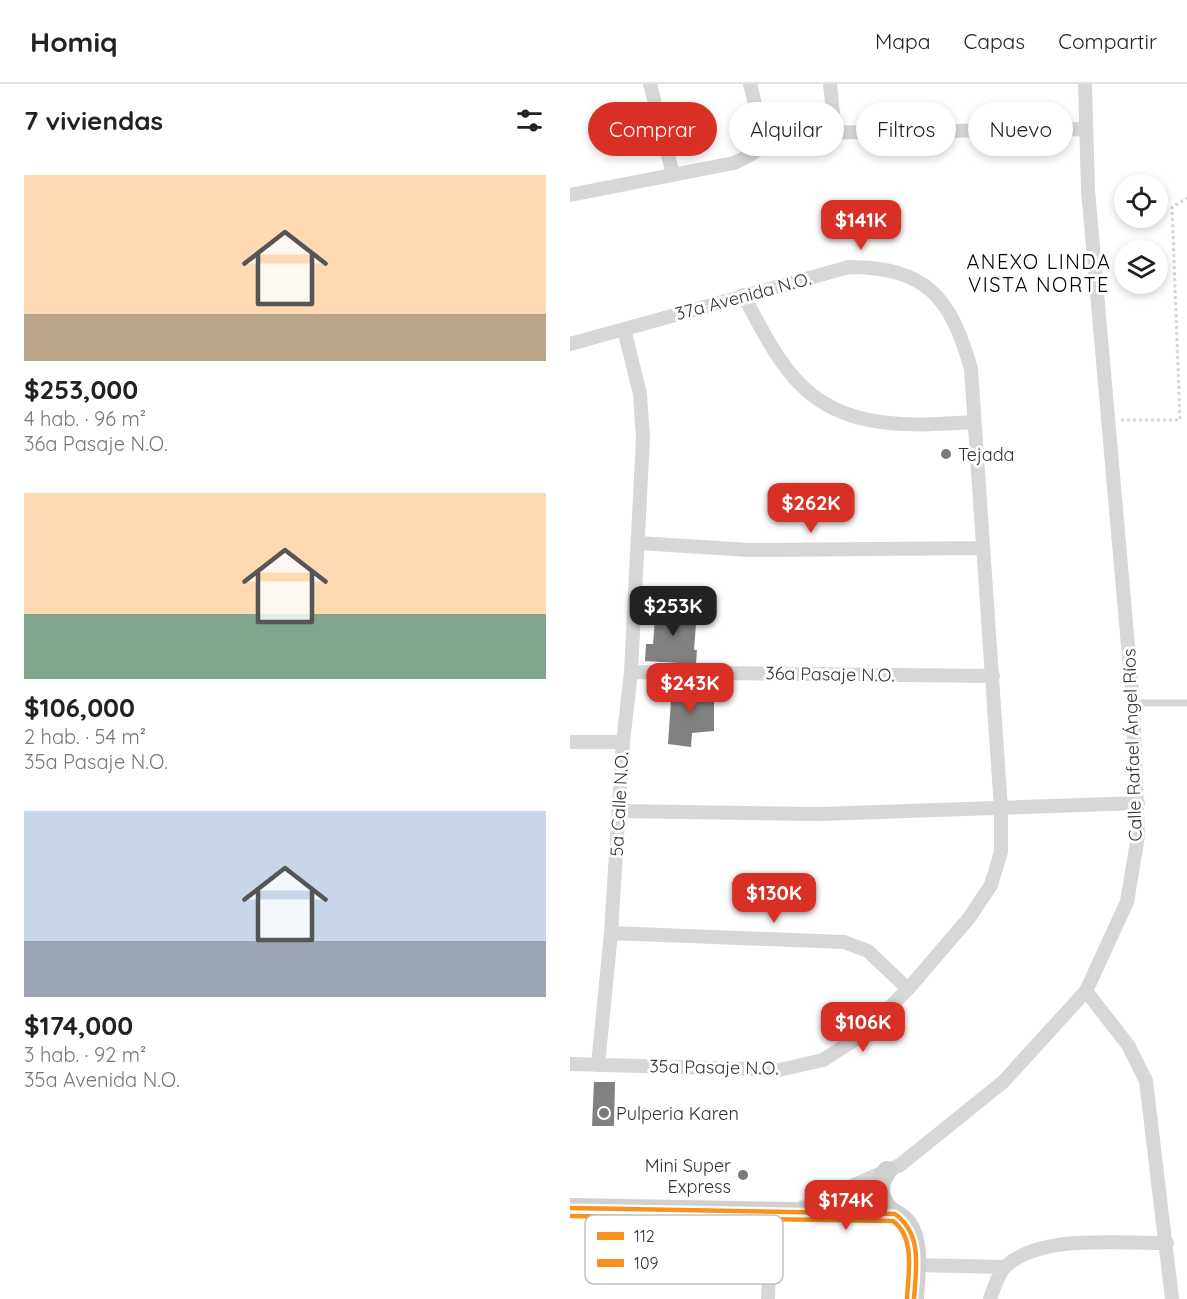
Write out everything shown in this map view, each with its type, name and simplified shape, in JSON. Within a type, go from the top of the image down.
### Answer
[{"type":"main road","points":[[887,1171],[879,1185],[883,1204],[902,1220],[914,1237],[914,1299]]},
{"type":"main road","points":[[570,1208],[771,1211],[902,1220]]},
{"type":"street","points":[[650,84],[673,174]]},
{"type":"street","points":[[750,84],[754,102]]},
{"type":"street","points":[[830,84],[832,102]]},
{"type":"street","name":"Calle Rafael Ángel Ríos","points":[[794,1212],[900,1165],[1003,1082],[1086,991],[1127,902],[1134,869],[1138,803],[1133,704],[1088,190],[1085,129],[1088,85]]},
{"type":"street","points":[[844,132],[1085,129]]},
{"type":"street","points":[[570,195],[734,162],[752,156]]},
{"type":"street","name":"37a Avenida N.O.","points":[[570,344],[849,267],[879,267],[909,275],[931,289],[950,312],[962,338],[971,369],[982,548]]},
{"type":"street","points":[[743,295],[774,350],[799,384],[822,405],[851,416],[884,423],[922,426],[974,422]]},
{"type":"street","name":"5a Calle N.O.","points":[[598,1065],[611,933],[622,742],[631,672],[643,438],[640,394],[624,329]]},
{"type":"street","points":[[639,543],[749,550],[982,548]]},
{"type":"street","name":"35a Pasaje N.O.","points":[[570,1064],[779,1070],[823,1060],[862,1035],[908,989],[969,918],[991,885],[1001,852],[1001,809],[993,676],[982,548]]},
{"type":"street","name":"36a Pasaje N.O.","points":[[631,672],[993,676]]},
{"type":"street","points":[[570,742],[622,742]]},
{"type":"street","points":[[618,811],[819,814],[1138,803]]},
{"type":"street","points":[[611,933],[844,942],[868,951],[908,989]]},
{"type":"street","points":[[1086,991],[1128,1045],[1146,1081],[1172,1299]]},
{"type":"street","points":[[771,1211],[771,1215]]},
{"type":"street","points":[[990,1299],[1004,1267],[1023,1254],[1048,1246],[1167,1243]]},
{"type":"street","points":[[915,1265],[1004,1267]]},
{"type":"street","points":[[768,1299],[769,1284]]},
{"type":"lane","points":[[1133,704],[1187,703]]},
{"type":"path","points":[[1108,419],[1180,420],[1172,207],[1187,198]]},
{"type":"building","points":[[656,607],[697,611],[694,650],[697,650],[696,664],[645,661],[646,644],[653,644]]},
{"type":"building","points":[[672,686],[714,689],[714,731],[692,733],[691,747],[668,744]]},
{"type":"building","name":"Pulperia Karen","points":[[594,1082],[615,1082],[614,1126],[592,1126]]},
{"type":"transit line","name":"112","points":[[570,1208],[895,1214],[904,1222],[914,1242],[916,1253],[914,1299]]},
{"type":"transit line","name":"109","points":[[570,1216],[585,1216]]},
{"type":"transit line","name":"109","points":[[783,1219],[893,1221],[900,1228],[908,1247],[907,1299]]},
{"type":"place","name":"Tejada","points":[[946,454]]},
{"type":"place","name":"Pulperia Karen","points":[[604,1113]]},
{"type":"place","name":"Mini Super Express","points":[[743,1175]]},
{"type":"district","name":"ANEXO LINDA VISTA NORTE","points":[[1039,272]]}]
